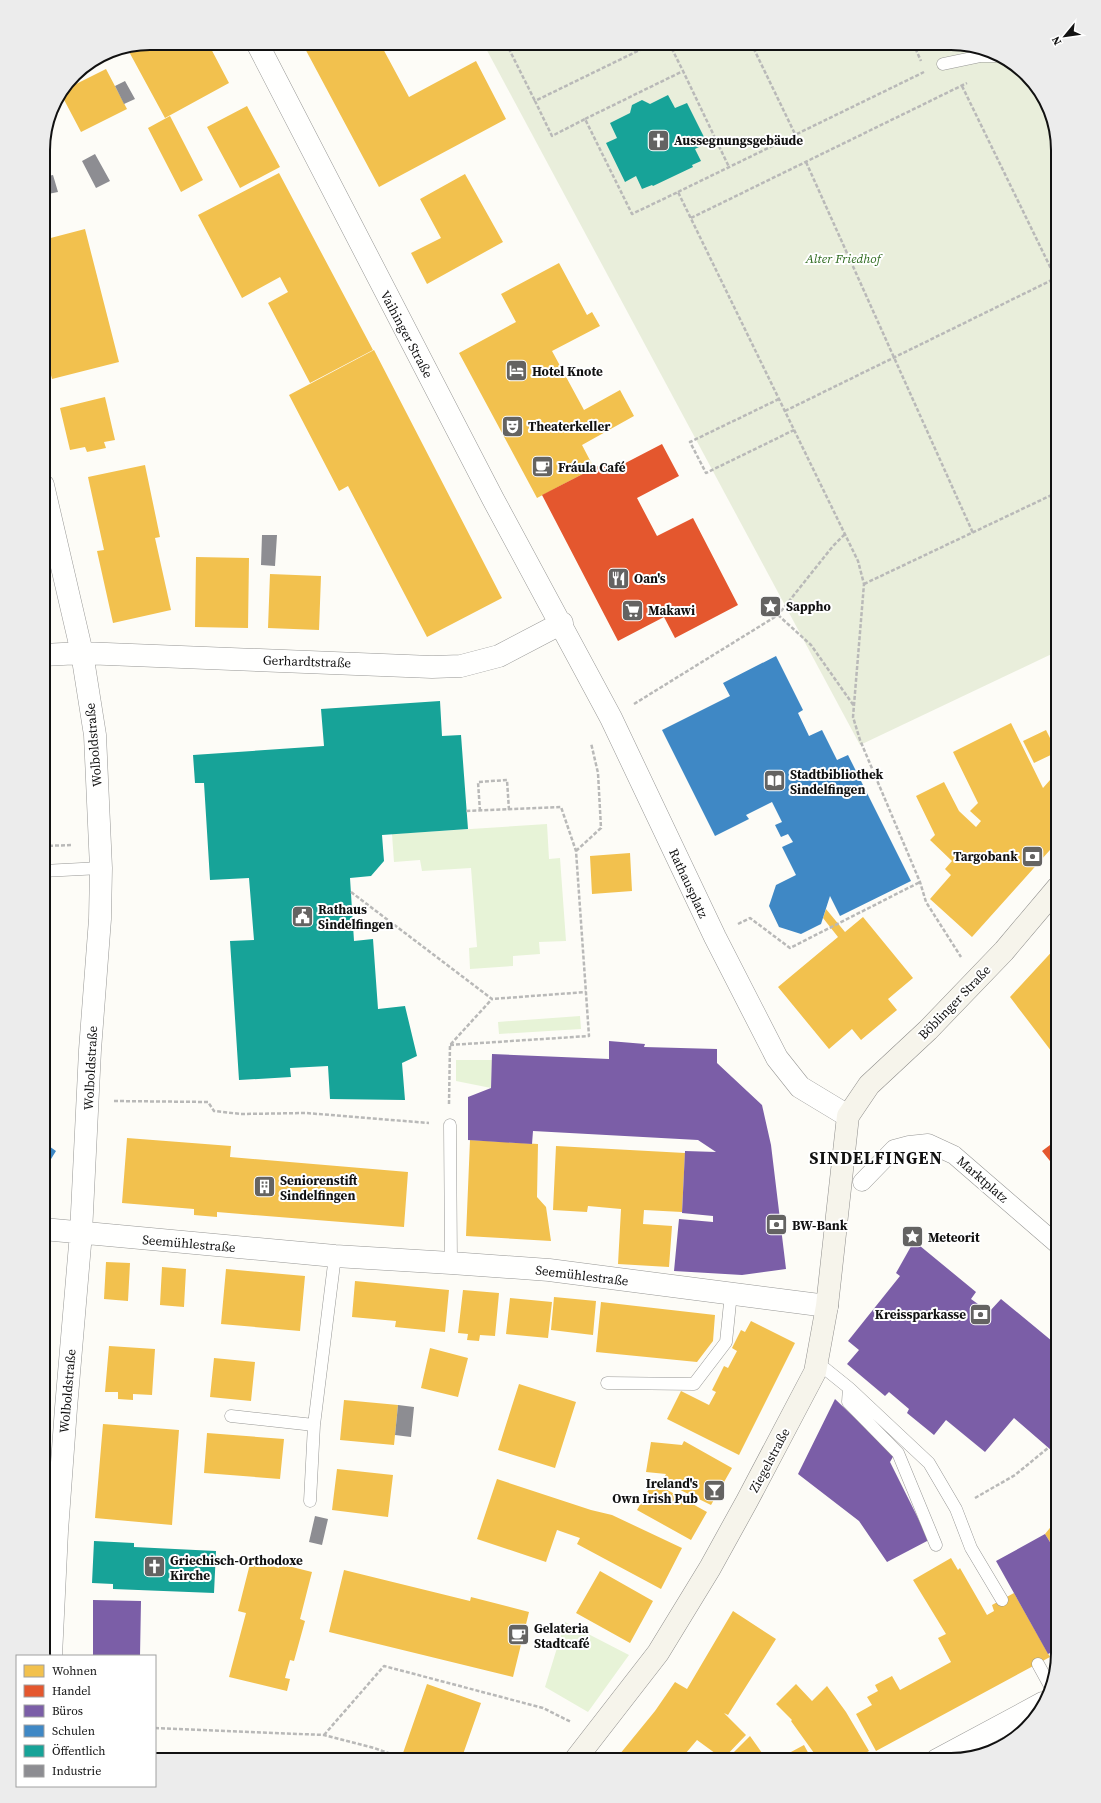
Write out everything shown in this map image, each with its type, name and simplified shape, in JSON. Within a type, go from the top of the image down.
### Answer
[{"type":"main road","name":"Böblinger Straße","points":[[848,1116],[869,1085],[928,1030],[987,968],[1051,895]]},
{"type":"main road","name":"Ziegelstraße","points":[[581,1753],[596,1736],[658,1653],[710,1568],[815,1372],[818,1363],[827,1306],[848,1116]]},
{"type":"street","name":"Vaihinger Straße","points":[[261,50],[490,492],[562,623]]},
{"type":"street","name":"Wolboldstraße","points":[[50,515],[82,653],[95,735],[102,868],[81,1233],[64,1431],[57,1531],[51,1655]]},
{"type":"street","name":"Gerhardtstraße","points":[[50,655],[82,653],[432,667],[461,666],[499,656],[562,623]]},
{"type":"street","name":"Rathausplatz","points":[[562,623],[611,718],[709,924],[777,1058],[800,1087],[848,1116]]},
{"type":"street","name":"Marktplatz","points":[[862,1182],[894,1149],[909,1145],[928,1143],[954,1155],[1051,1239]]},
{"type":"street","name":"Seemühlestraße","points":[[50,1230],[335,1256],[451,1262],[549,1270],[827,1306]]},
{"type":"street","points":[[950,1753],[1035,1707]]},
{"type":"lane","points":[[943,64],[985,56]]},
{"type":"lane","points":[[50,871],[102,868]]},
{"type":"lane","points":[[450,1125],[451,1262]]},
{"type":"lane","points":[[310,1501],[314,1426],[335,1256]]},
{"type":"lane","points":[[607,1383],[694,1384],[726,1342],[731,1293]]},
{"type":"lane","points":[[818,1363],[849,1388],[929,1463],[956,1509],[971,1548],[1002,1600]]},
{"type":"lane","points":[[849,1388],[848,1402],[898,1453],[936,1545]]},
{"type":"lane","points":[[232,1416],[314,1426]]},
{"type":"lane","points":[[1038,1664],[1047,1681]]},
{"type":"path","points":[[510,50],[552,136],[683,71]]},
{"type":"path","points":[[535,101],[640,50]]},
{"type":"path","points":[[672,50],[729,166]]},
{"type":"path","points":[[754,50],[796,134]]},
{"type":"path","points":[[916,50],[923,64]]},
{"type":"path","points":[[585,119],[632,214],[926,71]]},
{"type":"path","points":[[691,218],[969,82]]},
{"type":"path","points":[[962,86],[1051,268]]},
{"type":"path","points":[[806,162],[973,533]]},
{"type":"path","points":[[678,192],[858,561],[864,584],[853,717],[860,740],[920,882],[926,902],[955,947]]},
{"type":"path","points":[[785,411],[1051,280]]},
{"type":"path","points":[[779,399],[690,442],[706,473],[794,430]]},
{"type":"path","points":[[864,584],[1051,495]]},
{"type":"path","points":[[576,851],[601,828],[598,773],[589,732],[778,616],[833,546],[845,534]]},
{"type":"path","points":[[778,616],[811,645],[854,706]]},
{"type":"path","points":[[480,811],[478,782],[507,780],[509,810]]},
{"type":"path","points":[[450,1045],[589,1036],[576,851],[561,808],[466,811]]},
{"type":"path","points":[[743,922],[750,918],[790,948],[920,882]]},
{"type":"path","points":[[351,892],[492,998],[586,992]]},
{"type":"path","points":[[449,1080],[450,1045],[492,998]]},
{"type":"path","points":[[88,1101],[208,1102],[214,1111],[241,1114],[306,1113],[421,1123]]},
{"type":"path","points":[[956,1509],[1015,1475],[1048,1448]]},
{"type":"path","points":[[324,1735],[384,1666],[543,1708],[596,1736]]},
{"type":"path","points":[[156,1728],[324,1735],[388,1753]]},
{"type":"green space","name":"Alter Friedhof","points":[[487,50],[957,50],[983,55],[1007,67],[1026,84],[1041,106],[1048,124],[1051,150],[1051,654],[860,745]]},
{"type":"green space","points":[[547,824],[549,859],[560,858],[566,941],[539,942],[540,954],[513,956],[513,966],[470,969],[469,948],[477,947],[471,868],[422,871],[420,860],[394,862],[392,834]]},
{"type":"green space","points":[[580,1016],[581,1029],[499,1034],[498,1022]]},
{"type":"green space","points":[[456,1060],[492,1060],[491,1088],[456,1081]]},
{"type":"green space","points":[[565,1622],[629,1655],[588,1712],[545,1687]]},
{"type":"building: Wohnen","points":[[144,50],[212,50],[229,83],[165,118],[129,52]]},
{"type":"building: Wohnen","points":[[306,50],[384,50],[409,97],[476,61],[506,119],[379,187]]},
{"type":"building: Wohnen","points":[[106,69],[127,109],[81,132],[64,99],[74,85]]},
{"type":"building: Wohnen","points":[[247,106],[280,167],[240,188],[207,127]]},
{"type":"building: Wohnen","points":[[170,116],[203,180],[181,192],[148,128]]},
{"type":"building: Wohnen","points":[[279,173],[373,350],[310,383],[268,303],[288,292],[280,277],[242,298],[198,215]]},
{"type":"building: Wohnen","points":[[465,174],[503,242],[427,284],[411,253],[441,238],[420,199]]},
{"type":"building: Wohnen","points":[[85,229],[119,362],[52,379],[50,371],[50,238]]},
{"type":"building: Wohnen","name":"Hotel Knote","points":[[559,263],[587,315],[592,312],[600,326],[552,351],[584,410],[620,390],[634,416],[582,445],[594,468],[537,498],[459,353],[516,322],[501,294]]},
{"type":"building: Wohnen","points":[[374,350],[502,598],[427,637],[348,486],[339,491],[289,395]]},
{"type":"building: Wohnen","points":[[105,397],[115,440],[104,442],[106,448],[87,452],[85,447],[70,450],[60,408]]},
{"type":"building: Wohnen","points":[[145,465],[160,537],[155,538],[171,610],[113,623],[97,551],[104,550],[88,477]]},
{"type":"building: Wohnen","points":[[196,557],[249,558],[248,628],[195,627]]},
{"type":"building: Wohnen","points":[[270,574],[321,576],[319,630],[268,628]]},
{"type":"building: Wohnen","points":[[1011,723],[1043,788],[1051,779],[1051,849],[972,937],[930,899],[951,875],[945,869],[952,861],[930,840],[935,835],[916,796],[944,782],[959,811],[976,827],[981,821],[970,811],[978,803],[953,752]]},
{"type":"building: Wohnen","points":[[1046,730],[1051,740],[1051,755],[1034,763],[1023,741]]},
{"type":"building: Wohnen","points":[[630,853],[632,891],[592,894],[590,856]]},
{"type":"building: Wohnen","points":[[826,909],[845,932],[863,917],[913,978],[888,999],[897,1010],[861,1040],[852,1029],[829,1049],[778,987],[838,937],[823,918]]},
{"type":"building: Wohnen","points":[[1051,953],[1051,1051],[1010,997]]},
{"type":"building: Wohnen","name":"Seniorenstift Sindelfingen","points":[[127,1138],[231,1146],[230,1157],[408,1172],[404,1227],[217,1212],[217,1217],[194,1215],[194,1209],[122,1203]]},
{"type":"building: Wohnen","points":[[470,1140],[538,1144],[537,1197],[546,1207],[551,1241],[466,1236]]},
{"type":"building: Wohnen","points":[[556,1146],[685,1153],[682,1212],[644,1210],[643,1224],[672,1226],[669,1267],[618,1264],[621,1209],[588,1206],[587,1212],[553,1210]]},
{"type":"building: Wohnen","points":[[106,1262],[130,1263],[128,1301],[104,1299]]},
{"type":"building: Wohnen","points":[[162,1267],[186,1269],[184,1307],[160,1305]]},
{"type":"building: Wohnen","points":[[226,1269],[305,1276],[300,1331],[221,1324]]},
{"type":"building: Wohnen","points":[[355,1281],[449,1290],[445,1332],[395,1327],[396,1321],[352,1317]]},
{"type":"building: Wohnen","points":[[463,1290],[499,1293],[495,1336],[480,1335],[479,1341],[467,1340],[468,1334],[458,1333]]},
{"type":"building: Wohnen","points":[[554,1297],[596,1301],[593,1335],[551,1330]]},
{"type":"building: Wohnen","points":[[510,1298],[552,1302],[548,1338],[506,1334]]},
{"type":"building: Wohnen","points":[[601,1302],[715,1315],[713,1341],[697,1362],[596,1352]]},
{"type":"building: Wohnen","points":[[751,1321],[795,1343],[739,1455],[667,1419],[681,1391],[709,1405],[716,1392],[712,1390],[724,1366],[728,1368],[737,1351],[732,1348],[741,1330],[745,1332]]},
{"type":"building: Wohnen","points":[[109,1346],[155,1349],[152,1395],[133,1394],[133,1400],[118,1399],[118,1392],[105,1392]]},
{"type":"building: Wohnen","points":[[430,1348],[468,1358],[458,1397],[421,1388]]},
{"type":"building: Wohnen","points":[[214,1358],[255,1362],[251,1401],[210,1397]]},
{"type":"building: Wohnen","points":[[519,1384],[576,1402],[555,1468],[498,1450]]},
{"type":"building: Wohnen","points":[[344,1400],[398,1405],[394,1445],[340,1440]]},
{"type":"building: Wohnen","points":[[103,1424],[179,1430],[172,1525],[95,1518]]},
{"type":"building: Wohnen","points":[[207,1433],[284,1439],[280,1479],[204,1473]]},
{"type":"building: Wohnen","points":[[684,1441],[732,1468],[711,1505],[662,1481],[666,1474],[646,1472],[651,1442],[682,1445]]},
{"type":"building: Wohnen","points":[[337,1469],[393,1475],[388,1517],[332,1510]]},
{"type":"building: Wohnen","points":[[497,1479],[591,1510],[612,1515],[682,1548],[661,1589],[577,1544],[580,1538],[557,1530],[546,1562],[477,1539]]},
{"type":"building: Wohnen","points":[[653,1482],[707,1512],[691,1540],[637,1510]]},
{"type":"building: Wohnen","points":[[1051,1527],[1051,1544],[1045,1534]]},
{"type":"building: Wohnen","points":[[252,1556],[269,1561],[268,1565],[279,1568],[280,1564],[312,1572],[300,1619],[305,1621],[294,1661],[290,1660],[285,1678],[290,1679],[287,1691],[229,1677],[246,1613],[238,1611]]},
{"type":"building: Wohnen","points":[[951,1558],[958,1570],[960,1568],[987,1615],[994,1611],[992,1605],[1014,1593],[1050,1657],[876,1751],[856,1714],[872,1705],[867,1697],[878,1691],[875,1685],[892,1676],[900,1690],[951,1662],[938,1638],[946,1634],[913,1580]]},
{"type":"building: Wohnen","points":[[344,1570],[470,1601],[471,1597],[529,1612],[513,1677],[329,1632]]},
{"type":"building: Wohnen","points":[[600,1571],[653,1601],[630,1643],[576,1613]]},
{"type":"building: Wohnen","points":[[733,1611],[776,1639],[728,1715],[724,1713],[746,1735],[729,1753],[715,1753],[697,1740],[686,1753],[621,1753],[655,1711],[675,1682],[687,1689]]},
{"type":"building: Wohnen","points":[[427,1684],[481,1703],[463,1753],[403,1753]]},
{"type":"building: Wohnen","points":[[796,1684],[812,1701],[827,1686],[846,1712],[869,1751],[865,1753],[814,1753],[791,1721],[792,1720],[776,1704]]},
{"type":"building: Wohnen","points":[[750,1736],[762,1753],[733,1753]]},
{"type":"building: Wohnen","points":[[804,1745],[808,1753],[789,1753]]},
{"type":"building: Handel","points":[[662,444],[679,476],[637,498],[657,536],[693,518],[738,605],[675,638],[664,617],[618,641],[542,495],[604,463],[608,472]]},
{"type":"building: Handel","points":[[1051,1144],[1051,1162],[1042,1151]]},
{"type":"building: Büros","points":[[609,1041],[645,1044],[644,1047],[717,1049],[717,1063],[762,1105],[771,1145],[786,1269],[742,1275],[674,1271],[679,1219],[713,1222],[713,1216],[682,1213],[685,1151],[716,1152],[698,1140],[533,1131],[532,1144],[468,1140],[468,1097],[491,1088],[492,1054],[609,1059]]},
{"type":"building: Büros","points":[[914,1241],[976,1292],[971,1299],[989,1312],[1001,1299],[1051,1340],[1051,1450],[1014,1418],[985,1452],[946,1420],[934,1435],[907,1413],[909,1409],[889,1392],[885,1396],[847,1364],[859,1350],[848,1341],[900,1276],[896,1273]]},
{"type":"building: Büros","points":[[835,1399],[894,1455],[890,1462],[929,1540],[887,1562],[859,1521],[798,1474]]},
{"type":"building: Büros","points":[[1045,1534],[1051,1544],[1051,1652],[1048,1654],[996,1561]]},
{"type":"building: Büros","points":[[93,1600],[141,1601],[140,1655],[93,1655]]},
{"type":"building: Schulen","name":"Stadtbibliothek Sindelfingen","points":[[776,656],[803,710],[798,713],[809,736],[822,730],[837,760],[848,755],[911,881],[840,916],[830,896],[821,924],[801,934],[779,927],[769,906],[776,885],[796,875],[782,847],[793,842],[788,834],[781,837],[775,825],[782,822],[772,802],[746,815],[749,819],[715,836],[662,730],[730,696],[723,683]]},
{"type":"building: Schulen","points":[[50,1147],[56,1151],[50,1161]]},
{"type":"building: Öffentlich","name":"Aussegnungsgebäude","points":[[668,95],[675,108],[687,103],[707,143],[695,149],[701,161],[692,165],[693,167],[653,186],[652,185],[642,189],[636,176],[625,182],[606,143],[617,138],[610,123],[630,113],[632,105],[642,100],[650,104]]},
{"type":"building: Öffentlich","name":"Rathaus Sindelfingen","points":[[440,701],[442,736],[461,735],[468,829],[382,835],[384,861],[371,876],[350,878],[354,941],[373,939],[378,1009],[405,1006],[417,1056],[402,1063],[405,1100],[330,1099],[328,1066],[290,1068],[291,1077],[239,1080],[230,941],[254,940],[249,878],[210,880],[204,783],[195,783],[193,755],[324,746],[321,709]]},
{"type":"building: Öffentlich","name":"Griechisch-Orthodoxe Kirche","points":[[94,1541],[134,1543],[134,1547],[216,1551],[214,1593],[113,1589],[113,1584],[92,1583]]},
{"type":"building: Industrie","points":[[125,81],[135,99],[124,104],[115,86]]},
{"type":"building: Industrie","points":[[95,154],[110,181],[96,188],[82,161]]},
{"type":"building: Industrie","points":[[53,175],[58,192],[50,194],[50,176]]},
{"type":"building: Industrie","points":[[262,535],[277,535],[275,566],[261,565]]},
{"type":"building: Industrie","points":[[398,1405],[414,1407],[411,1437],[395,1435]]},
{"type":"building: Industrie","points":[[315,1516],[328,1519],[322,1545],[309,1542]]},
{"type":"place","name":"Aussegnungsgebäude","points":[[658,140]]},
{"type":"place","name":"Hotel Knote","points":[[516,371]]},
{"type":"place","name":"Theaterkeller","points":[[512,426]]},
{"type":"place","name":"Fráula Café","points":[[542,467]]},
{"type":"place","name":"Oan's","points":[[618,578]]},
{"type":"place","name":"Sappho","points":[[771,606]]},
{"type":"place","name":"Makawi","points":[[633,610]]},
{"type":"place","name":"Stadtbibliothek Sindelfingen","points":[[775,781]]},
{"type":"place","name":"Targobank","points":[[1033,856]]},
{"type":"place","name":"Rathaus Sindelfingen","points":[[302,916]]},
{"type":"place","name":"Seniorenstift Sindelfingen","points":[[265,1187]]},
{"type":"place","name":"BW-Bank","points":[[776,1225]]},
{"type":"place","name":"Meteorit","points":[[913,1237]]},
{"type":"place","name":"Kreissparkasse","points":[[981,1314]]},
{"type":"place","name":"Ireland's Own Irish Pub","points":[[714,1490]]},
{"type":"place","name":"Griechisch-Orthodoxe Kirche","points":[[154,1567]]},
{"type":"place","name":"Gelateria Stadtcafé","points":[[518,1635]]},
{"type":"district","name":"SINDELFINGEN","points":[[876,1158]]}]
